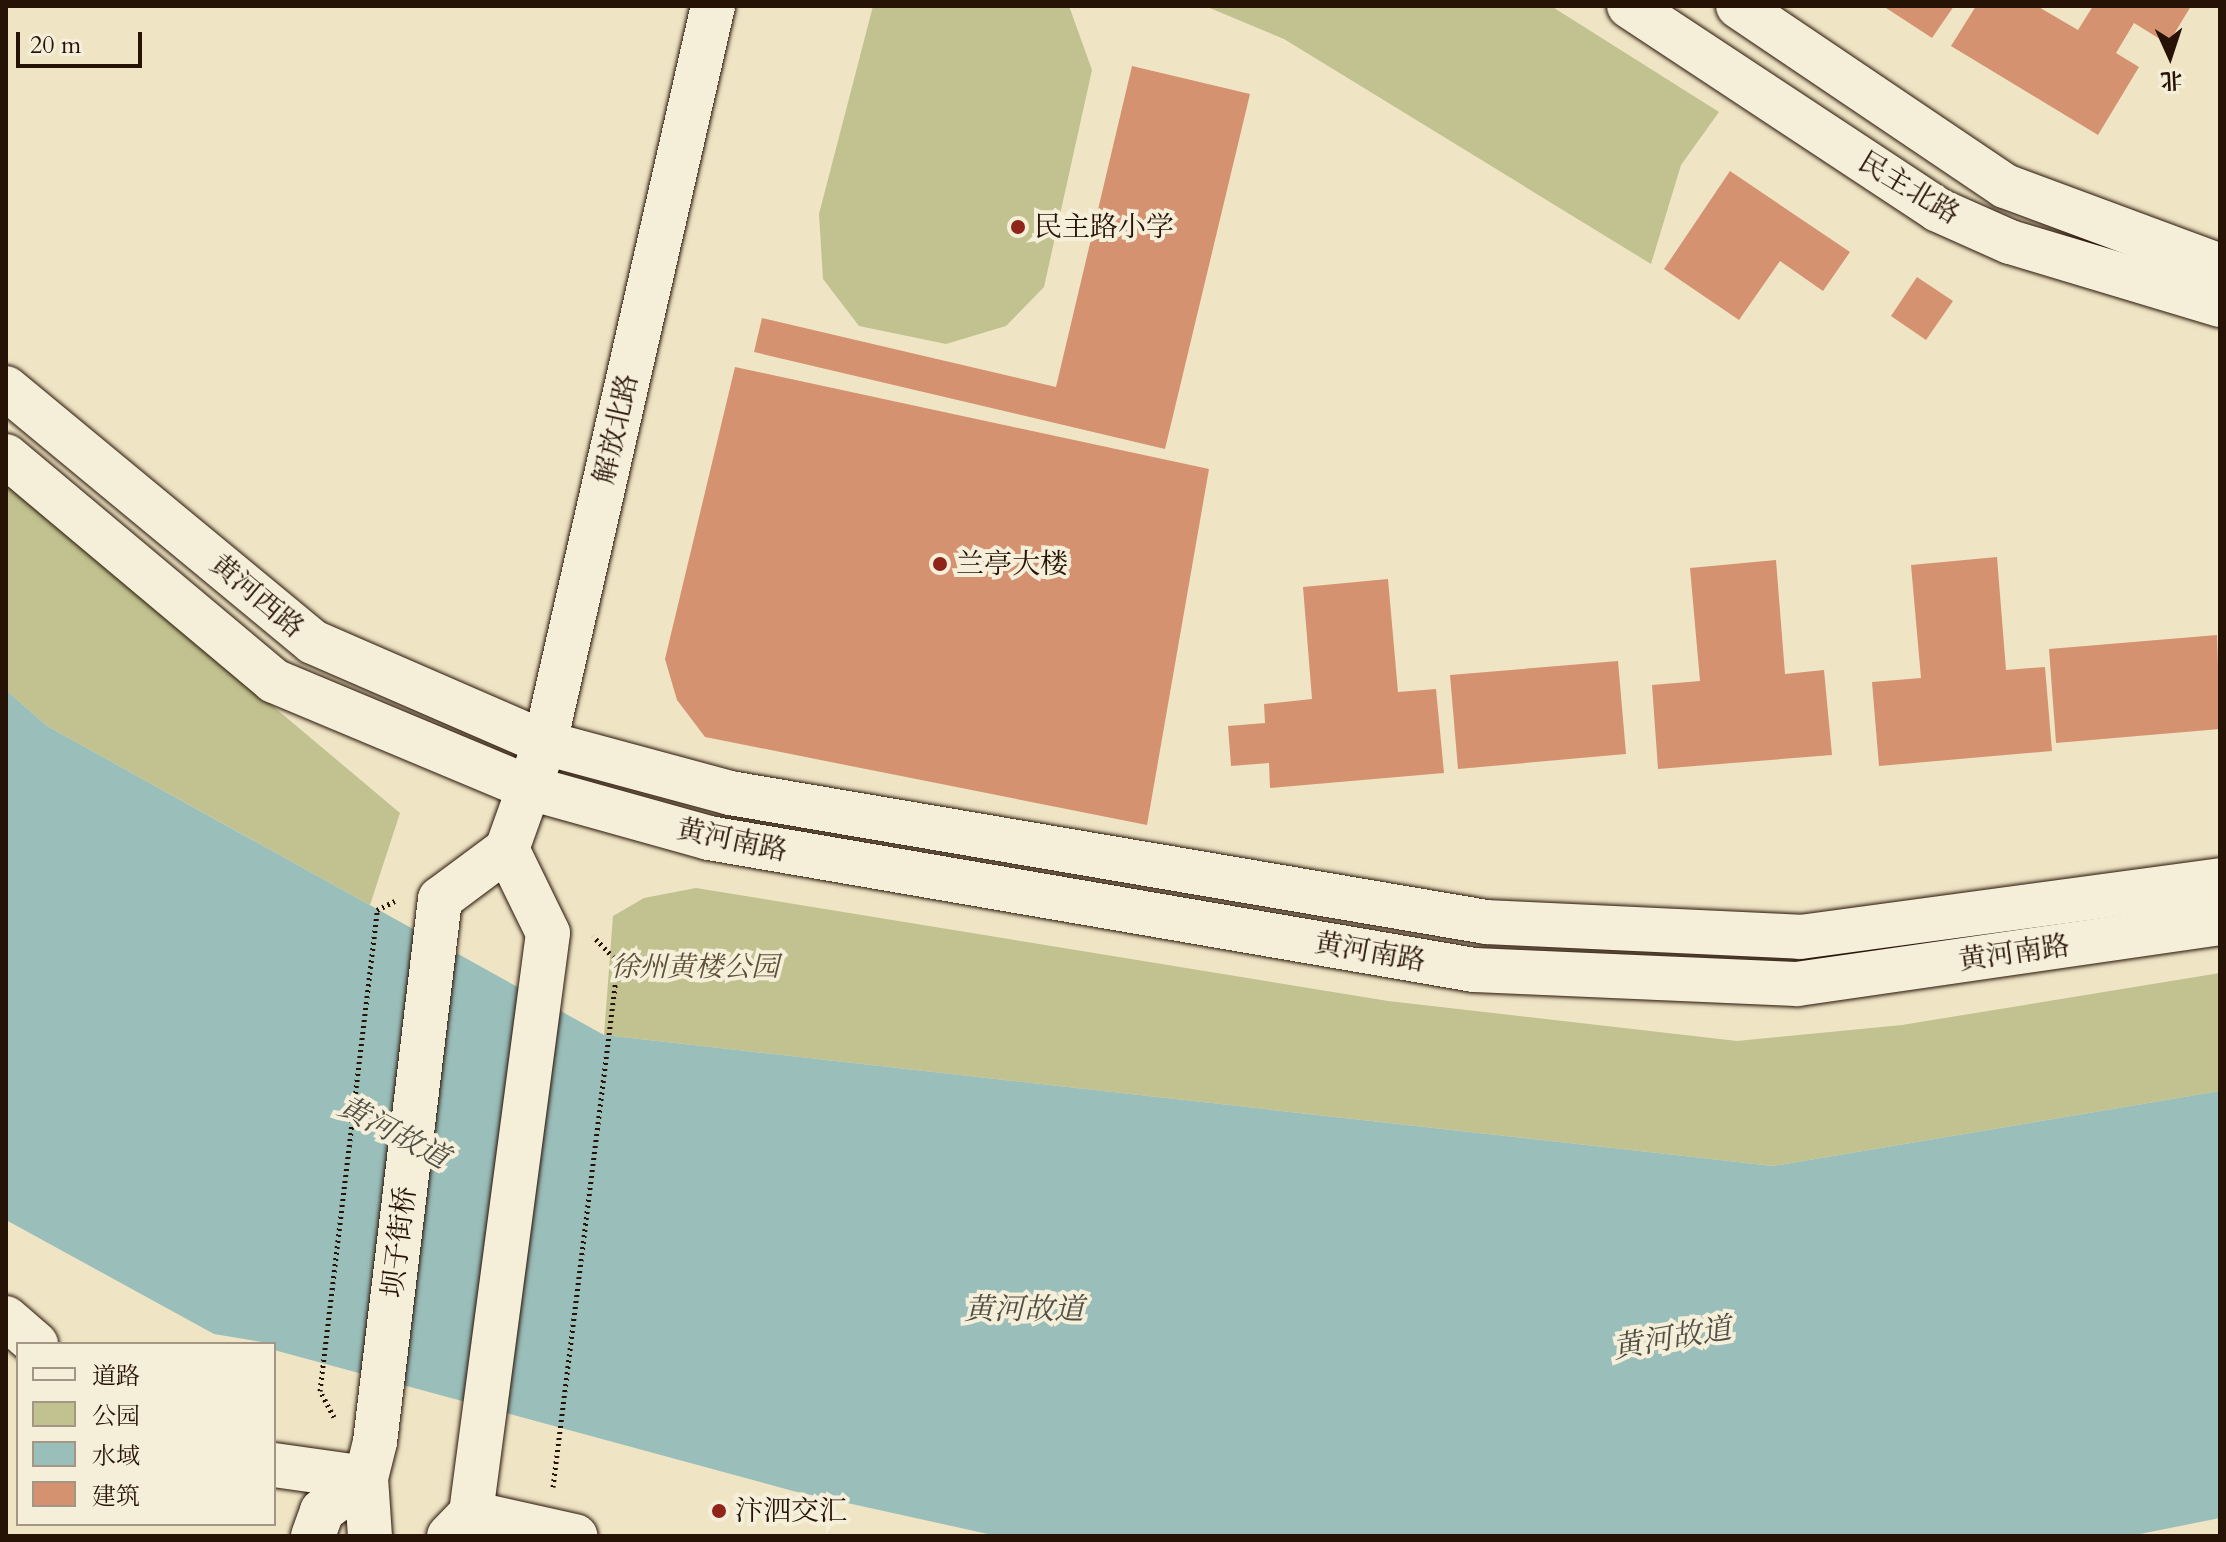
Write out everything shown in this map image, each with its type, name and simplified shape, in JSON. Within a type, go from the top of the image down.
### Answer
[{"type":"main road","name":"解放北路","points":[[507,849],[545,743],[713,6]]},
{"type":"main road","name":"民主北路","points":[[1629,6],[1938,210],[2010,242],[2220,305]]},
{"type":"main road","name":"民主北路","points":[[1738,6],[2005,186],[2220,266]]},
{"type":"main road","name":"黄河西路","points":[[6,388],[313,642],[545,743]]},
{"type":"main road","name":"黄河西路","points":[[6,456],[274,681],[530,788]]},
{"type":"main road","name":"黄河南路","points":[[545,743],[730,793],[1486,922],[1800,937],[2220,880]]},
{"type":"main road","name":"黄河南路","points":[[530,788],[709,838],[1474,970],[1797,984],[2220,923]]},
{"type":"main road","name":"坝子街桥","points":[[370,1536],[370,1460],[440,899],[507,849]]},
{"type":"main road","points":[[507,849],[548,933],[480,1471],[469,1528],[575,1536]]},
{"type":"main road","points":[[6,1318],[34,1342]]},
{"type":"main road","points":[[276,1465],[370,1460]]},
{"type":"main road","points":[[313,1536],[322,1511],[370,1460]]},
{"type":"path","points":[[320,1391],[377,910]]},
{"type":"path","points":[[553,1492],[618,962]]},
{"type":"green space","points":[[873,6],[1069,6],[1092,70],[1044,287],[1006,326],[946,344],[859,326],[823,279],[819,214]]},
{"type":"green space","points":[[1205,6],[1551,6],[1719,112],[1681,165],[1651,264],[1284,39]]},
{"type":"green space","points":[[6,482],[400,813],[370,905],[47,726],[6,690]]},
{"type":"green space","name":"徐州黄楼公园","points":[[696,888],[1388,1001],[1737,1041],[1902,1025],[2220,973],[2220,1091],[1773,1166],[604,1035],[613,916],[644,898]]},
{"type":"water","name":"黄河故道","points":[[6,690],[47,726],[604,1035],[1773,1166],[2220,1091],[2220,1518],[2130,1536],[997,1536],[793,1491],[276,1351],[276,1342],[214,1334],[6,1220]]},
{"type":"building","points":[[1883,6],[1954,6],[1932,38]]},
{"type":"building","points":[[1976,6],[2037,6],[2078,30],[2093,6],[2191,6],[2168,44],[2134,23],[2116,53],[2139,67],[2098,135],[1951,46]]},
{"type":"building","points":[[1132,66],[1250,94],[1165,449],[754,352],[762,318],[1056,387]]},
{"type":"building","points":[[1730,171],[1850,252],[1823,291],[1780,261],[1739,320],[1664,269]]},
{"type":"building","points":[[1917,277],[1953,301],[1926,340],[1891,316]]},
{"type":"building","name":"兰亭大楼","points":[[735,367],[1209,469],[1147,825],[705,737],[677,700],[665,659]]},
{"type":"building","points":[[1997,557],[2006,670],[2045,667],[2052,751],[1879,766],[1872,682],[1921,678],[1911,565]]},
{"type":"building","points":[[1776,560],[1785,674],[1824,670],[1832,755],[1658,769],[1652,685],[1700,681],[1690,568]]},
{"type":"building","points":[[1388,579],[1398,692],[1436,689],[1444,773],[1270,788],[1269,763],[1231,766],[1228,726],[1265,723],[1264,704],[1312,699],[1303,587]]},
{"type":"building","points":[[2217,635],[2220,729],[2056,743],[2049,649]]},
{"type":"building","points":[[1618,661],[1626,754],[1458,769],[1450,675]]},
{"type":"place","name":"民主路小学","points":[[1018,227]]},
{"type":"place","name":"兰亭大楼","points":[[940,564]]},
{"type":"place","name":"汴泗交汇","points":[[719,1511]]}]
